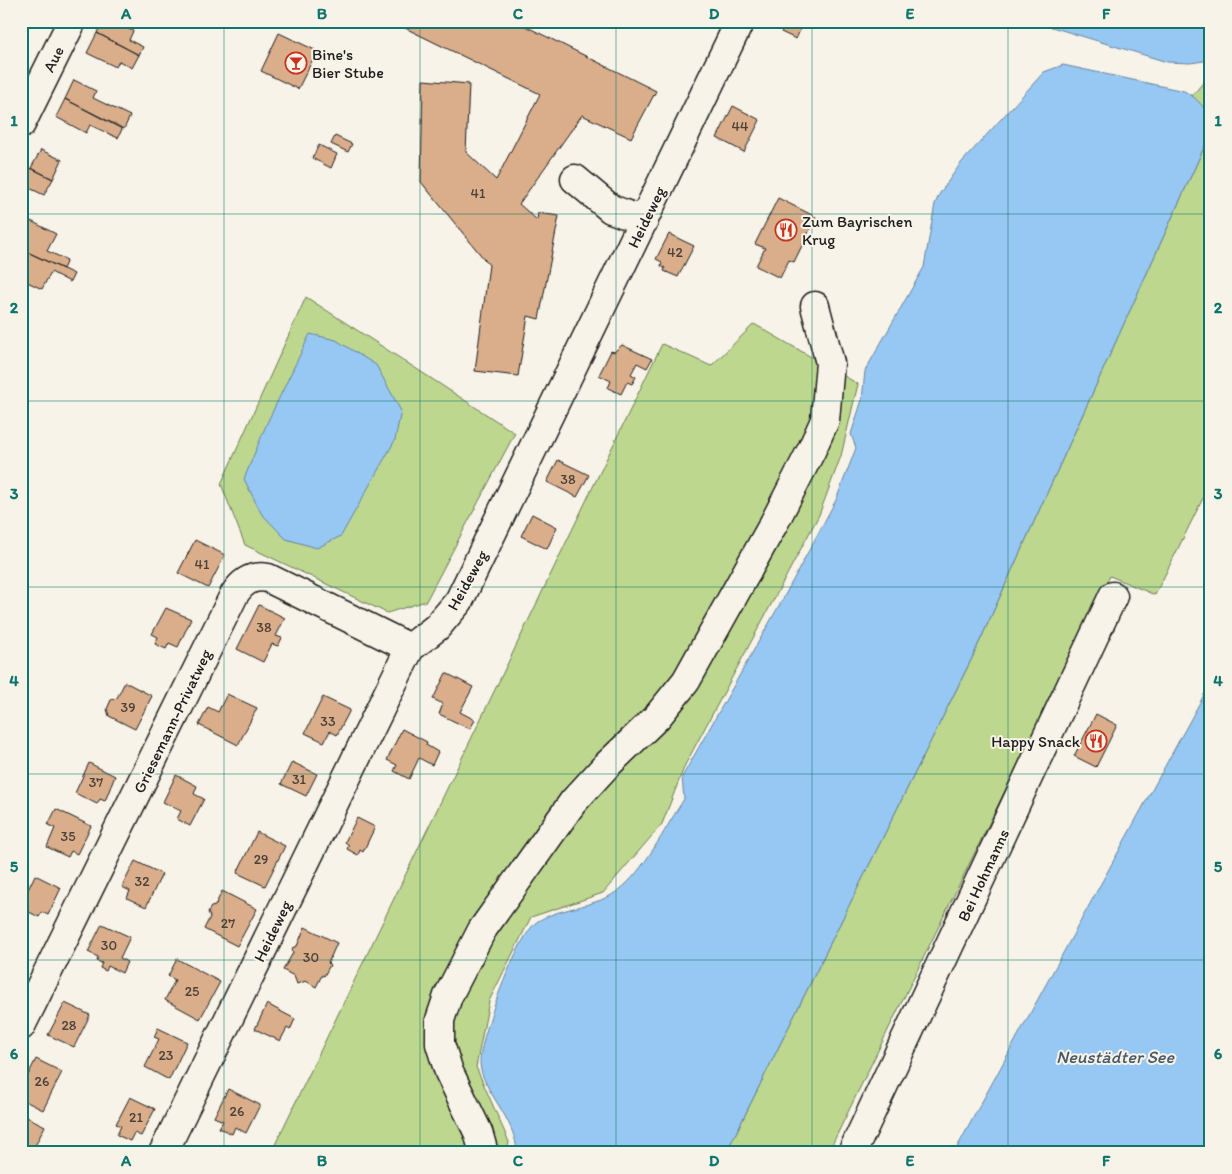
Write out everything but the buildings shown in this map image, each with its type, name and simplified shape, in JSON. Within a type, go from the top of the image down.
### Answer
[{"type":"street","name":"Aue","points":[[21,124],[31,79],[72,21]]},
{"type":"street","name":"Heideweg","points":[[163,1153],[410,648],[437,627],[459,601],[740,21]]},
{"type":"street","points":[[575,179],[611,209],[644,221]]},
{"type":"street","points":[[484,1153],[478,1132],[449,1072],[440,1044],[440,1020],[448,996],[482,930],[573,802],[606,766],[657,717],[686,680],[774,523],[812,450],[825,420],[830,362],[815,306]]},
{"type":"street","name":"Griesemann-Privatweg","points":[[21,1026],[234,595],[240,587],[254,577],[268,578],[410,648]]},
{"type":"street","name":"Bei Hohmanns","points":[[852,1153],[1113,596]]},
{"type":"green space","points":[[1211,73],[1211,119],[1192,96]]},
{"type":"green space","points":[[1211,132],[1211,482],[1155,595],[1110,576],[828,1153],[726,1153],[973,656]]},
{"type":"green space","points":[[306,297],[515,433],[426,601],[387,613],[245,545],[221,484]]},
{"type":"green space","points":[[754,324],[858,384],[841,456],[819,515],[685,765],[662,824],[603,893],[531,917],[489,1001],[476,1067],[509,1142],[507,1153],[271,1153],[662,344],[711,366]]},
{"type":"water","points":[[1032,21],[1211,21],[1211,60],[1190,63],[1167,62]]},
{"type":"water","points":[[1063,65],[1184,91],[1204,108],[1211,125],[1211,132],[973,656],[726,1153],[517,1153],[511,1128],[486,1084],[480,1063],[481,1050],[493,1011],[520,945],[538,921],[558,912],[590,904],[619,890],[637,872],[661,838],[684,799],[682,777],[785,595],[836,500],[856,448],[851,434],[862,400],[865,371],[924,267],[935,204],[940,193],[961,163],[1044,72]]},
{"type":"water","points":[[310,334],[336,340],[376,365],[401,411],[395,440],[341,536],[317,548],[286,539],[261,513],[244,479],[267,423]]},
{"type":"water","name":"Neustädter See","points":[[1211,682],[1211,1153],[954,1153]]},
{"type":"place","name":"Bine's Bier Stube","points":[[296,63]]},
{"type":"place","name":"Zum Bayrischen Krug","points":[[786,230]]},
{"type":"place","name":"Happy Snack","points":[[1096,741]]}]
